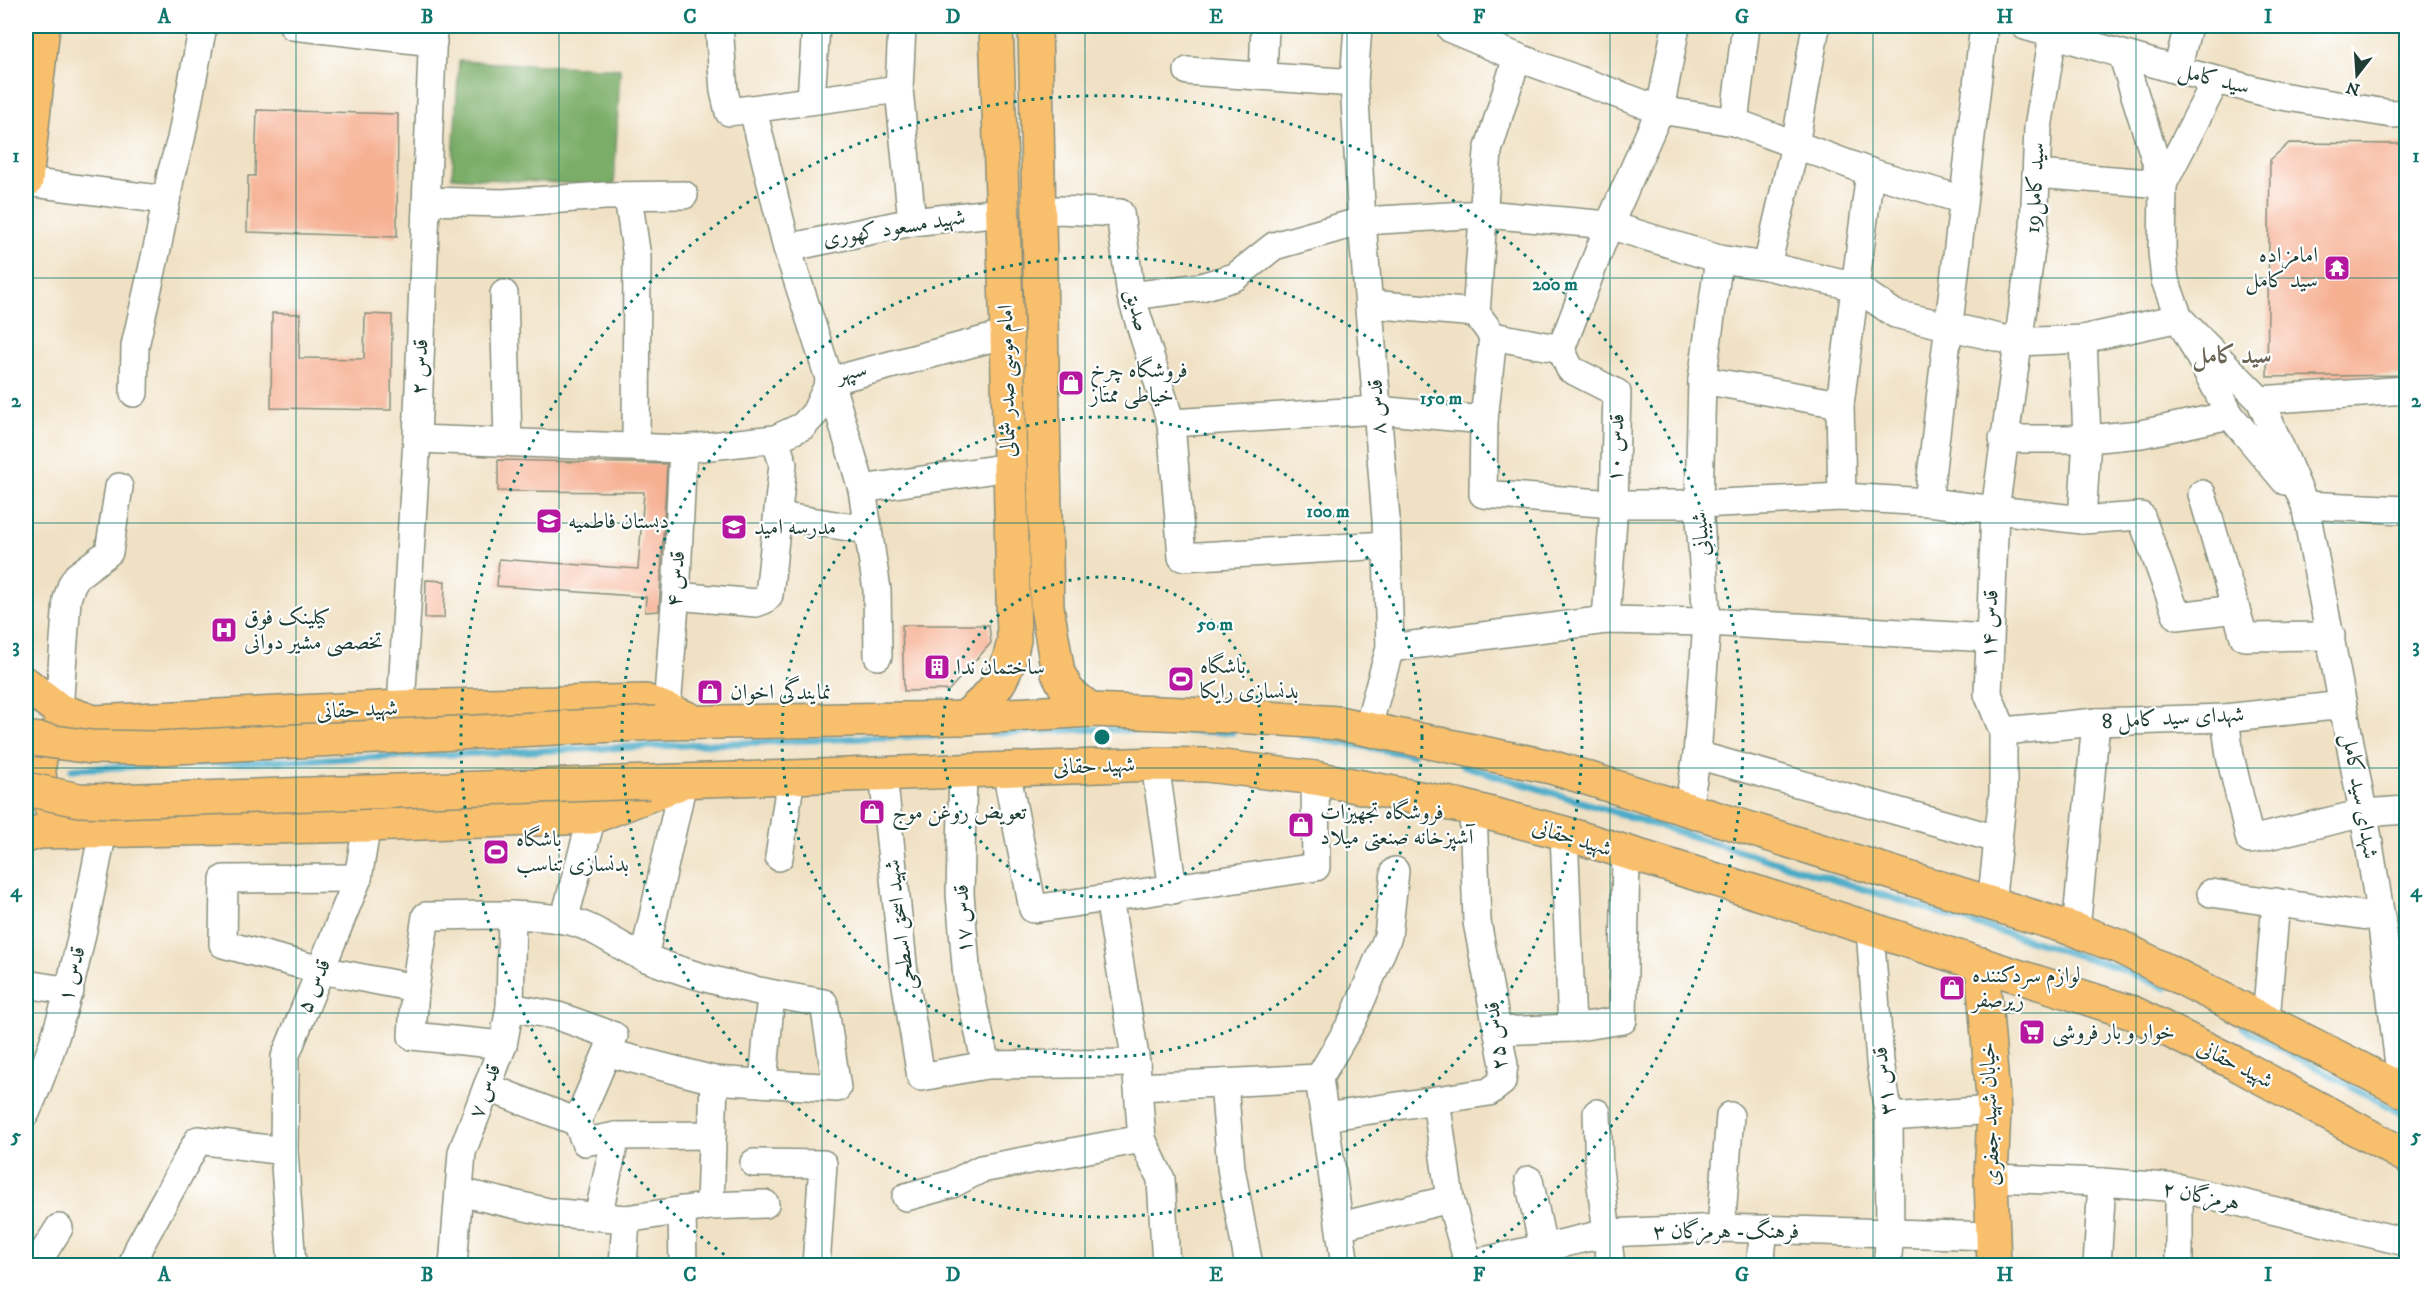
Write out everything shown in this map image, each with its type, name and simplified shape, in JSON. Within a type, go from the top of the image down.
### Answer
[{"type":"main road","points":[[26,181],[43,26]]},
{"type":"main road","name":"امام موسی صدر شمالی","points":[[964,718],[986,701],[1000,682],[1010,663],[1014,640],[1007,334],[996,26]]},
{"type":"main road","name":"امام موسی صدر شمالی","points":[[1035,26],[1047,607],[1058,673],[1068,692],[1091,711]]},
{"type":"main road","points":[[1014,640],[1029,647],[1040,647],[1053,638]]},
{"type":"main road","name":"شهید حقانی","points":[[26,684],[59,710],[94,722],[401,707],[645,701],[673,718],[964,718],[1091,711],[1338,723],[1551,768],[1688,808],[2076,930],[2120,946],[2405,1089]]},
{"type":"main road","points":[[26,738],[91,747],[157,748],[673,718]]},
{"type":"main road","points":[[92,831],[56,813],[43,794],[38,768],[41,755],[56,733],[80,722],[94,722]]},
{"type":"main road","name":"شهید حقانی","points":[[26,789],[79,800],[112,801],[1155,764],[1206,765],[1315,778],[1402,794],[1564,833],[2133,1013],[2235,1063],[2406,1156]]},
{"type":"main road","name":"شهید حقانی","points":[[26,836],[39,832],[367,825],[592,817],[683,782]]},
{"type":"main road","name":"خیابان شهید جعفری","points":[[1982,964],[1994,1110],[1991,1178],[1994,1251]]},
{"type":"street","points":[[134,393],[135,346],[181,140],[203,26]]},
{"type":"street","points":[[293,26],[433,34]]},
{"type":"street","points":[[719,26],[724,92],[729,112],[811,99],[899,89]]},
{"type":"street","points":[[811,99],[816,26]]},
{"type":"street","points":[[902,26],[899,89],[912,222]]},
{"type":"street","points":[[1263,75],[1265,26]]},
{"type":"street","name":"قدس ۸","points":[[1358,26],[1354,82],[1362,221],[1387,545],[1390,648],[1367,730]]},
{"type":"street","points":[[1517,57],[1488,152],[1476,313],[1493,336],[1561,350],[1609,225],[1660,110],[1676,26]]},
{"type":"street","points":[[1734,122],[1746,26]]},
{"type":"street","points":[[1767,266],[1795,145],[1816,26]]},
{"type":"street","points":[[1928,502],[1984,26]]},
{"type":"street","name":"سید کامل","points":[[2025,26],[2176,70],[2275,95],[2392,114],[2406,113]]},
{"type":"street","points":[[2176,70],[2188,26]]},
{"type":"street","points":[[1451,29],[1517,57],[1660,110],[1734,122],[1870,172],[1963,200]]},
{"type":"street","name":"قدس ۲","points":[[401,707],[417,438],[433,34]]},
{"type":"street","name":"سید کامل19","points":[[2017,342],[2034,228],[2038,128],[2053,34]]},
{"type":"street","name":"شهدای سید کامل","points":[[2122,54],[2163,184],[2162,252],[2165,280],[2179,318],[2230,414],[2304,505]]},
{"type":"street","points":[[1188,70],[1354,82]]},
{"type":"street","points":[[2036,174],[2163,184],[2216,80]]},
{"type":"street","name":"سپهر","points":[[753,110],[787,248],[830,381],[1007,334]]},
{"type":"street","points":[[1842,497],[1840,404],[1870,172]]},
{"type":"street","points":[[26,181],[166,200]]},
{"type":"street","points":[[427,201],[503,203],[605,196],[684,195]]},
{"type":"street","points":[[628,196],[637,257],[636,447]]},
{"type":"street","name":"صدیق","points":[[1039,212],[1059,210],[1120,213],[1131,296],[1171,423],[1182,557],[1387,545]]},
{"type":"street","name":"شهید مسعود کهوری","points":[[787,248],[912,222],[1001,212]]},
{"type":"street","points":[[1131,296],[1202,287],[1235,277],[1274,246],[1362,221],[1484,214],[1609,225],[1719,259],[1767,266],[1856,287],[1895,314],[2017,342],[2083,339],[2179,318]]},
{"type":"street","name":"شیبانی","points":[[1688,808],[1697,755],[1707,622],[1699,504],[1701,380],[1719,259]]},
{"type":"street","points":[[504,294],[508,442]]},
{"type":"street","points":[[1370,304],[1476,313]]},
{"type":"street","name":"شهدای سید کامل","points":[[2179,318],[2260,400],[2304,505],[2364,813],[2405,1089]]},
{"type":"street","points":[[1493,336],[1484,420],[1483,494],[1614,504],[1699,504],[1842,497],[1928,502],[2082,519],[2141,516],[2177,616],[2236,609]]},
{"type":"street","points":[[2082,519],[2087,439],[2083,339]]},
{"type":"street","name":"قدس ۱۴","points":[[1991,905],[2003,794],[2003,730],[1988,694],[1989,638],[1995,510],[2017,342]]},
{"type":"street","name":"قدس ۱۰","points":[[1561,350],[1570,369],[1617,393],[1614,504],[1606,620]]},
{"type":"street","points":[[1701,380],[1840,404]]},
{"type":"street","points":[[417,438],[683,449],[775,439],[802,426],[815,413],[830,381]]},
{"type":"street","points":[[830,381],[862,489],[877,590],[878,656]]},
{"type":"street","points":[[2260,400],[2406,390]]},
{"type":"street","points":[[1171,423],[1377,410],[1484,420]]},
{"type":"street","points":[[2003,439],[2087,439],[2141,434],[2230,414]]},
{"type":"street","points":[[676,596],[756,603],[769,595],[783,464],[775,439]]},
{"type":"street","name":"قدس ۴","points":[[673,718],[683,449]]},
{"type":"street","points":[[862,489],[1009,466]]},
{"type":"street","points":[[59,710],[68,599],[77,576],[109,552],[119,487]]},
{"type":"street","points":[[2202,494],[2244,637],[2331,636]]},
{"type":"street","points":[[2304,505],[2406,510]]},
{"type":"street","points":[[779,516],[867,530]]},
{"type":"street","points":[[1390,648],[1606,620],[1707,622],[1989,638]]},
{"type":"street","name":"شهدای سید کامل 8","points":[[2003,730],[2096,722],[2225,718],[2343,705]]},
{"type":"street","points":[[2225,718],[2230,756],[2250,840],[2364,813],[2406,810]]},
{"type":"street","points":[[2076,930],[2096,722]]},
{"type":"street","points":[[1697,755],[1997,839]]},
{"type":"street","points":[[1155,764],[1173,890]]},
{"type":"street","points":[[1006,770],[1034,909],[1316,867],[1315,778]]},
{"type":"street","name":"قدس ۱۷","points":[[963,771],[960,894],[967,978],[986,1065]]},
{"type":"street","name":"شهید اسحق اسطحی","points":[[883,774],[904,973],[921,1077],[986,1065]]},
{"type":"street","points":[[779,857],[791,777]]},
{"type":"street","points":[[644,957],[683,782]]},
{"type":"street","name":"قدس ۲۵","points":[[1325,1118],[1489,1092],[1502,1082],[1504,1065],[1499,1031],[1477,921],[1473,810]]},
{"type":"street","points":[[564,920],[592,817]]},
{"type":"street","name":"قدس ۵","points":[[291,1266],[284,1151],[285,1057],[358,878],[367,825]]},
{"type":"street","name":"قدس ۱","points":[[28,1099],[70,991],[92,831]]},
{"type":"street","points":[[1564,833],[1572,1028]]},
{"type":"street","points":[[1499,1031],[1572,1028],[1623,1020],[1626,854]]},
{"type":"street","points":[[1345,1266],[1319,1078],[1353,1020],[1388,936],[1395,871]]},
{"type":"street","points":[[358,878],[224,879],[223,944],[321,970],[415,988]]},
{"type":"street","points":[[2211,893],[2381,918]]},
{"type":"street","points":[[1109,898],[1137,1075],[1143,1139],[1161,1179],[1166,1266]]},
{"type":"street","points":[[2266,1020],[2276,902]]},
{"type":"street","points":[[503,1045],[412,1036],[415,988],[426,916],[512,915],[564,920],[591,927],[644,957],[711,981],[824,1003],[837,1088],[714,1080],[609,1053]]},
{"type":"street","name":"قدس ۷","points":[[453,1266],[462,1152],[503,1045],[510,1007],[512,915]]},
{"type":"street","name":"قدس ۳۱","points":[[1870,930],[1880,1062],[1889,1117],[1890,1233],[1887,1266]]},
{"type":"street","points":[[26,984],[70,991]]},
{"type":"street","points":[[763,1083],[771,994]]},
{"type":"street","points":[[510,1007],[558,1016],[614,1036],[609,1053],[577,1122],[585,1142],[616,1136],[712,1135]]},
{"type":"street","points":[[986,1065],[1224,1083],[1319,1078]]},
{"type":"street","points":[[710,1206],[714,1080]]},
{"type":"street","points":[[1224,1083],[1231,1167],[1249,1266]]},
{"type":"street","points":[[487,1087],[577,1122]]},
{"type":"street","points":[[1436,1100],[1450,1199],[1466,1265]]},
{"type":"street","points":[[1889,1117],[1994,1110]]},
{"type":"street","points":[[1597,1113],[1599,1169],[1611,1266]]},
{"type":"street","points":[[1721,1228],[1730,1116]]},
{"type":"street","points":[[598,1216],[616,1136]]},
{"type":"street","points":[[906,1197],[952,1184],[981,1169],[1143,1139]]},
{"type":"street","points":[[132,1266],[139,1247],[198,1140],[284,1151]]},
{"type":"street","points":[[754,1163],[823,1164],[816,1266]]},
{"type":"street","name":"هرمزگان ۲","points":[[1991,1178],[2102,1182],[2179,1188],[2406,1242]]},
{"type":"street","points":[[1529,1180],[1543,1247]]},
{"type":"street","points":[[2097,1266],[2102,1182]]},
{"type":"street","points":[[2179,1188],[2179,1266]]},
{"type":"street","points":[[459,1192],[548,1212],[626,1219],[710,1206],[765,1204]]},
{"type":"street","points":[[1340,1226],[1450,1199]]},
{"type":"street","points":[[682,1210],[684,1266]]},
{"type":"street","points":[[623,1266],[626,1219]]},
{"type":"street","points":[[35,1266],[59,1228]]},
{"type":"street","name":"فرهنگ- هرمزگان ۳","points":[[1466,1265],[1608,1233],[1721,1228],[1890,1233],[1994,1251]]},
{"type":"street","points":[[1760,1266],[1764,1229]]},
{"type":"green space","points":[[459,61],[620,69],[614,186],[452,177]]},
{"type":"building","points":[[257,110],[398,114],[397,237],[247,232],[248,176],[255,176]]},
{"type":"building","name":"امامزاده سید کامل","points":[[2289,143],[2406,144],[2406,375],[2267,377],[2270,160]]},
{"type":"building","points":[[272,313],[300,314],[299,358],[364,359],[365,314],[392,315],[391,410],[271,408]]},
{"type":"building","points":[[498,460],[667,464],[659,611],[645,612],[646,597],[497,586],[499,559],[638,569],[644,492],[498,491]]},
{"type":"building","points":[[426,580],[445,581],[444,618],[425,618]]},
{"type":"building","name":"ساختمان ندا","points":[[902,625],[989,625],[991,643],[949,690],[904,691]]},
{"type":"waterway","points":[[991,733],[1087,729],[1232,732]]},
{"type":"waterway","points":[[72,769],[938,735]]},
{"type":"waterway","points":[[1302,736],[1413,755]]},
{"type":"waterway","points":[[1462,765],[2119,968],[2166,988]]},
{"type":"waterway","points":[[2242,1027],[2406,1116]]},
{"type":"place","name":"امامزاده سید کامل","points":[[2337,268]]},
{"type":"place","name":"فروشگاه چرخ خیاطی ممتاز","points":[[1071,383]]},
{"type":"place","name":"دبستان فاطمیه","points":[[549,521]]},
{"type":"place","name":"مدرسه امید","points":[[734,527]]},
{"type":"place","name":"کیلینک فوق تخصصی مشیر دوانی","points":[[224,630]]},
{"type":"place","name":"ساختمان ندا","points":[[937,667]]},
{"type":"place","name":"باشگاه بدنسازی رایکا","points":[[1181,679]]},
{"type":"place","name":"نمایندگی اخوان","points":[[710,692]]},
{"type":"place","name":"تعویض روغن موج","points":[[872,812]]},
{"type":"place","name":"فروشگاه تجهیزات آشپزخانه صنعتی میلاد","points":[[1301,825]]},
{"type":"place","name":"باشگاه بدنسازی تناسب","points":[[496,852]]},
{"type":"place","name":"لوازم سردکننده زیرصفر","points":[[1952,988]]},
{"type":"place","name":"خوار و بار فروشی","points":[[2032,1032]]},
{"type":"district","name":"سید کامل","points":[[2232,356]]}]
